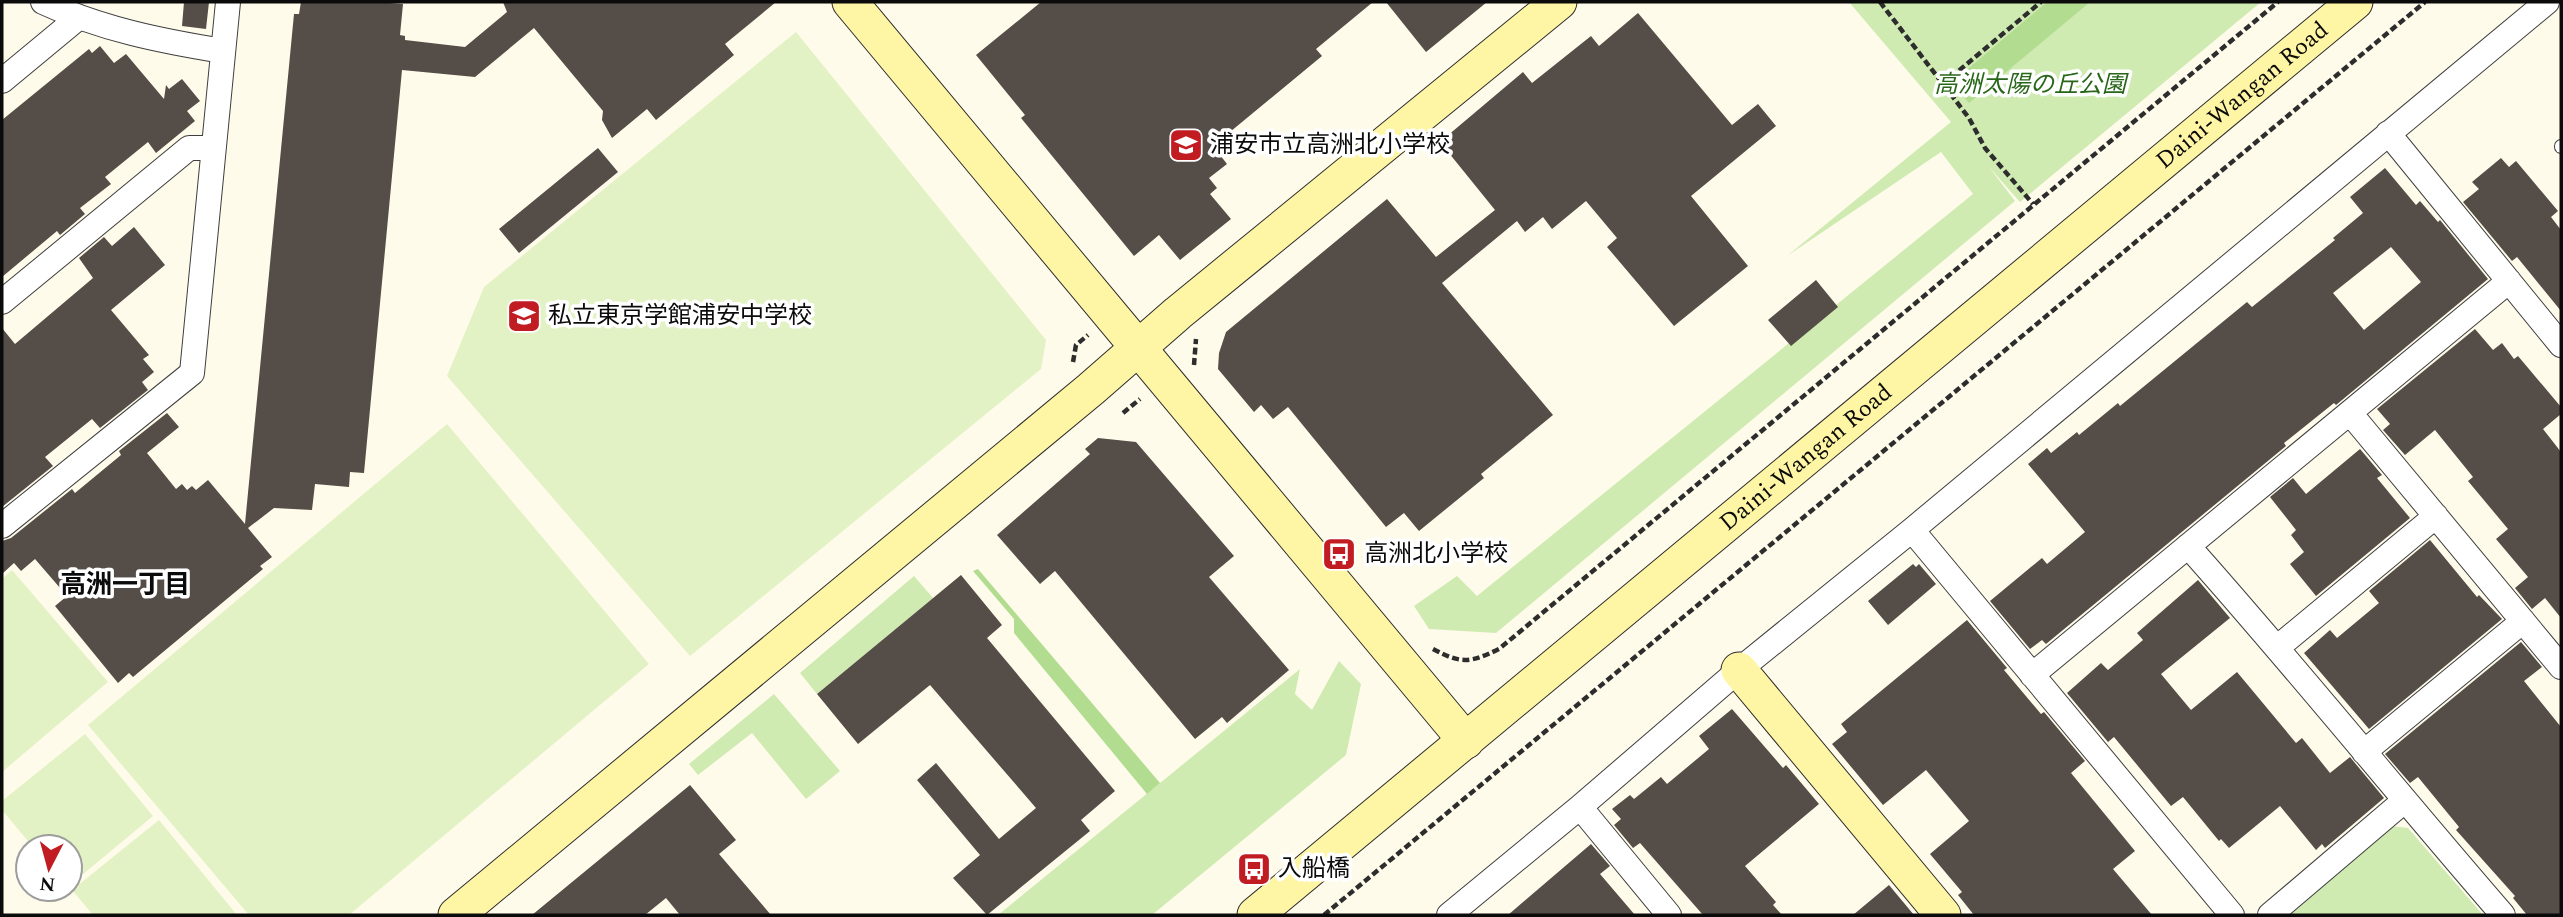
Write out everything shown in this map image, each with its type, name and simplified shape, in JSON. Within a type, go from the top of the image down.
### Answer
[{"type":"street","points":[[43,2],[78,18],[164,41],[223,51]]},
{"type":"street","points":[[2,526],[192,373],[228,2]]},
{"type":"street","points":[[850,2],[1466,741]]},
{"type":"street","name":"Daini-Wangan Road","points":[[1255,915],[2355,2]]},
{"type":"street","points":[[1449,915],[1740,670],[2547,2]]},
{"type":"street","points":[[456,915],[1550,5]]},
{"type":"street","points":[[2,81],[78,18]]},
{"type":"street","points":[[2388,133],[2561,345]]},
{"type":"street","points":[[2,302],[189,148],[213,148]]},
{"type":"street","points":[[2032,676],[2509,281]]},
{"type":"street","points":[[2350,413],[2561,667]]},
{"type":"street","points":[[2278,647],[2436,516]]},
{"type":"street","points":[[1912,530],[2232,915]]},
{"type":"street","points":[[2188,546],[2278,647],[2404,801],[2503,915]]},
{"type":"street","points":[[2364,752],[2523,621]]},
{"type":"street","points":[[1740,670],[1943,915]]},
{"type":"street","points":[[2270,915],[2404,801]]},
{"type":"street","points":[[1580,807],[1670,915]]},
{"type":"path","points":[[1880,2],[1969,118],[1985,148],[2033,204]]},
{"type":"path","points":[[1943,84],[2041,2]]},
{"type":"path","points":[[1428,646],[1461,661],[1477,660],[1499,649],[2278,2]]},
{"type":"path","points":[[1324,915],[2425,2]]},
{"type":"path","points":[[1194,367],[1196,335]]},
{"type":"green space","name":"高洲太陽の丘公園","points":[[1849,2],[2261,2],[2020,202],[1989,167],[2015,201],[1496,633],[1429,629],[1414,606],[1457,576],[1477,596],[1973,194],[1941,152],[1787,256],[1951,122]]},
{"type":"green space","points":[[2047,2],[2090,2],[1969,103],[1951,83]]},
{"type":"green space","points":[[796,32],[1046,340],[1041,369],[690,656],[447,376],[484,287]]},
{"type":"green space","points":[[447,424],[649,664],[349,915],[249,915],[88,725]]},
{"type":"green space","points":[[978,569],[1160,783],[1147,794],[1014,633],[1014,619],[973,571]]},
{"type":"green space","points":[[12,570],[108,682],[2,772],[2,579]]},
{"type":"green space","points":[[914,576],[933,598],[817,694],[800,673]]},
{"type":"green space","points":[[1339,661],[1361,684],[1346,755],[1152,915],[998,915],[1300,669],[1295,694],[1312,710]]},
{"type":"green space","points":[[774,694],[840,771],[806,799],[752,733],[698,775],[689,764]]},
{"type":"green space","points":[[85,734],[153,816],[84,873],[84,833],[21,833],[2,810],[2,801]]},
{"type":"green space","points":[[159,820],[237,915],[93,915],[83,903],[84,880]]},
{"type":"green space","points":[[2391,826],[2408,828],[2483,915],[2284,915]]},
{"type":"building","points":[[184,2],[209,2],[206,29],[182,26]]},
{"type":"building","points":[[301,2],[403,4],[400,35],[405,36],[405,40],[465,47],[507,12],[503,2],[776,2],[725,44],[734,55],[656,120],[647,109],[612,138],[602,120],[603,111],[534,28],[475,77],[402,70],[364,473],[350,472],[349,487],[315,484],[312,510],[274,508],[248,528],[272,557],[260,566],[263,569],[133,677],[129,673],[118,683],[55,606],[67,596],[35,559],[21,571],[14,563],[2,574],[2,541],[11,538],[72,489],[75,493],[121,455],[119,451],[167,413],[179,427],[147,453],[176,489],[182,484],[187,490],[192,486],[196,490],[208,480],[245,524],[294,14],[299,14]]},
{"type":"building","points":[[1041,2],[1373,2],[1316,49],[1322,56],[1213,146],[1227,164],[1209,178],[1217,188],[1210,194],[1231,219],[1180,260],[1159,235],[1134,256],[1021,118],[1025,115],[976,55]]},
{"type":"building","points":[[1386,2],[1487,2],[1426,52]]},
{"type":"building","points":[[1638,13],[1732,125],[1758,104],[1776,126],[1691,196],[1748,266],[1674,326],[1607,247],[1617,238],[1586,201],[1552,229],[1543,217],[1525,232],[1517,221],[1442,283],[1553,415],[1481,474],[1484,478],[1419,531],[1404,513],[1386,527],[1288,407],[1273,419],[1261,405],[1254,412],[1218,369],[1219,353],[1226,332],[1387,199],[1436,257],[1495,210],[1440,142],[1523,72],[1532,83],[1591,36],[1599,46]]},
{"type":"building","points":[[100,46],[114,63],[126,54],[164,99],[166,85],[169,89],[182,79],[200,101],[187,111],[195,121],[156,153],[148,142],[105,177],[111,184],[80,208],[85,214],[60,235],[57,231],[2,277],[2,120],[89,49],[92,53]]},
{"type":"building","points":[[598,148],[618,172],[519,253],[499,229]]},
{"type":"building","points":[[2501,158],[2509,167],[2516,161],[2558,211],[2551,217],[2561,230],[2561,311],[2517,257],[2512,261],[2463,202],[2479,189],[2472,182]]},
{"type":"building","points":[[2385,168],[2416,205],[2420,201],[2438,222],[2440,220],[2488,279],[2336,405],[2334,403],[2284,443],[2286,446],[2046,644],[2042,640],[2030,649],[1990,601],[2042,558],[2047,564],[2085,532],[2028,464],[2047,448],[2051,453],[2077,432],[2079,435],[2118,403],[2120,406],[2247,302],[2252,307],[2335,240],[2333,238],[2363,213],[2350,197]],"holes":[[[2391,247],[2421,282],[2364,330],[2333,293]]]},
{"type":"building","points":[[134,227],[165,265],[111,310],[149,355],[143,359],[154,372],[142,382],[148,390],[100,428],[92,419],[45,457],[53,466],[2,507],[2,328],[15,344],[93,278],[79,258],[104,237],[112,246]]},
{"type":"building","points":[[1816,280],[1838,307],[1791,346],[1768,320]]},
{"type":"building","points":[[2475,329],[2493,350],[2502,343],[2514,359],[2518,356],[2561,407],[2561,414],[2543,429],[2561,452],[2561,618],[2545,598],[2532,609],[2515,588],[2528,577],[2496,539],[2508,529],[2468,481],[2473,477],[2435,430],[2405,455],[2383,430],[2390,424],[2377,409]]},
{"type":"building","points":[[1098,438],[1136,442],[1234,556],[1209,577],[1289,670],[1227,723],[1222,717],[1195,739],[1055,571],[1040,584],[997,535],[1090,454],[1085,449]]},
{"type":"building","points":[[2360,449],[2382,475],[2377,478],[2410,518],[2316,596],[2290,564],[2304,552],[2291,535],[2296,530],[2270,497],[2293,478],[2306,494]]},
{"type":"building","points":[[2430,540],[2477,597],[2479,595],[2502,619],[2369,729],[2304,653],[2330,630],[2337,638],[2379,603],[2369,591]]},
{"type":"building","points":[[1913,564],[1916,567],[1919,564],[1936,584],[1888,625],[1868,601]]},
{"type":"building","points":[[961,575],[1002,625],[987,638],[1115,791],[1081,820],[1090,831],[987,915],[953,878],[980,855],[917,780],[936,763],[999,839],[1036,808],[930,685],[858,744],[817,694]]},
{"type":"building","points":[[2198,580],[2230,618],[2161,674],[2191,710],[2237,672],[2296,743],[2302,738],[2330,773],[2350,757],[2384,798],[2325,848],[2322,844],[2316,850],[2280,806],[2229,848],[2221,839],[2219,841],[2183,797],[2171,806],[2114,737],[2108,742],[2067,693],[2101,663],[2108,670],[2143,640],[2137,633]]},
{"type":"building","points":[[1967,620],[2007,668],[2004,670],[2085,761],[2071,773],[2135,851],[2113,869],[2152,915],[1974,915],[1958,895],[1962,892],[1930,854],[1969,821],[1926,770],[1883,805],[1832,744],[1847,732],[1841,724]]},
{"type":"building","points":[[2521,642],[2542,667],[2524,681],[2561,727],[2561,915],[2527,915],[2513,898],[2515,896],[2456,830],[2459,827],[2418,777],[2410,783],[2385,754]]},
{"type":"building","points":[[1732,709],[1783,768],[1786,765],[1819,804],[1745,866],[1776,902],[1773,905],[1782,915],[1703,915],[1640,843],[1633,848],[1614,825],[1621,819],[1612,809],[1630,795],[1634,799],[1661,777],[1667,784],[1709,749],[1699,736]]},
{"type":"building","points":[[690,785],[736,840],[719,854],[771,915],[680,915],[666,898],[645,915],[532,915]]},
{"type":"building","points":[[1591,844],[1610,866],[1600,874],[1635,915],[1508,915]]},
{"type":"building","points":[[1889,885],[1914,915],[1853,915]]},
{"type":"place","name":"浦安市立高洲北小学校","points":[[1186,145]]},
{"type":"place","name":"私立東京学館浦安中学校","points":[[524,316]]},
{"type":"place","name":"高洲北小学校","points":[[1339,554]]},
{"type":"place","name":"入船橋","points":[[1254,869]]},
{"type":"district","name":"高洲一丁目","points":[[125,585]]}]
